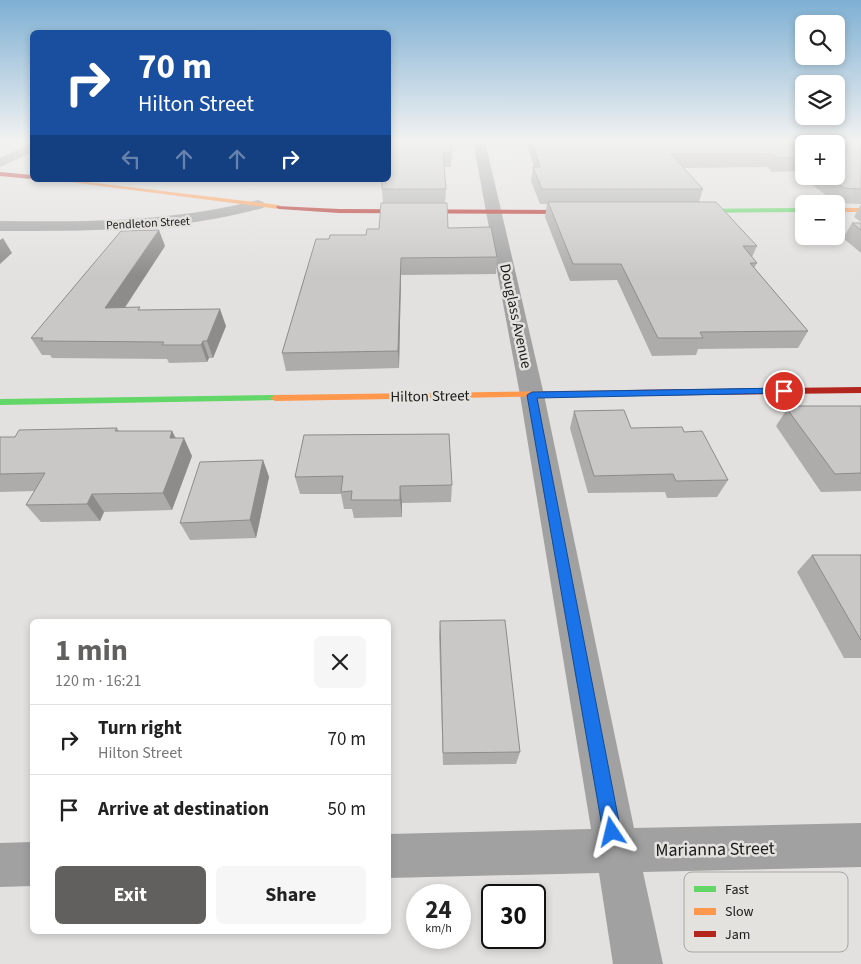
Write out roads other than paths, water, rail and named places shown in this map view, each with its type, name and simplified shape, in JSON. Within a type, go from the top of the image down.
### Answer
[{"type":"main road","points":[[105,186],[258,205]]},
{"type":"main road","name":"Pendleton Street","points":[[258,205],[338,211],[594,212]]},
{"type":"main road","points":[[674,211],[795,210]]},
{"type":"main road","points":[[845,210],[861,210]]},
{"type":"main road","name":"Hilton Street","points":[[0,402],[861,390]]},
{"type":"street","name":"Douglass Avenue","points":[[488,186],[532,395],[638,964]]},
{"type":"street","name":"Pendleton Street","points":[[0,226],[158,225],[205,219],[258,205]]},
{"type":"street","name":"Marianna Street","points":[[391,856],[861,846]]},
{"type":"street","points":[[0,864],[30,864]]}]
